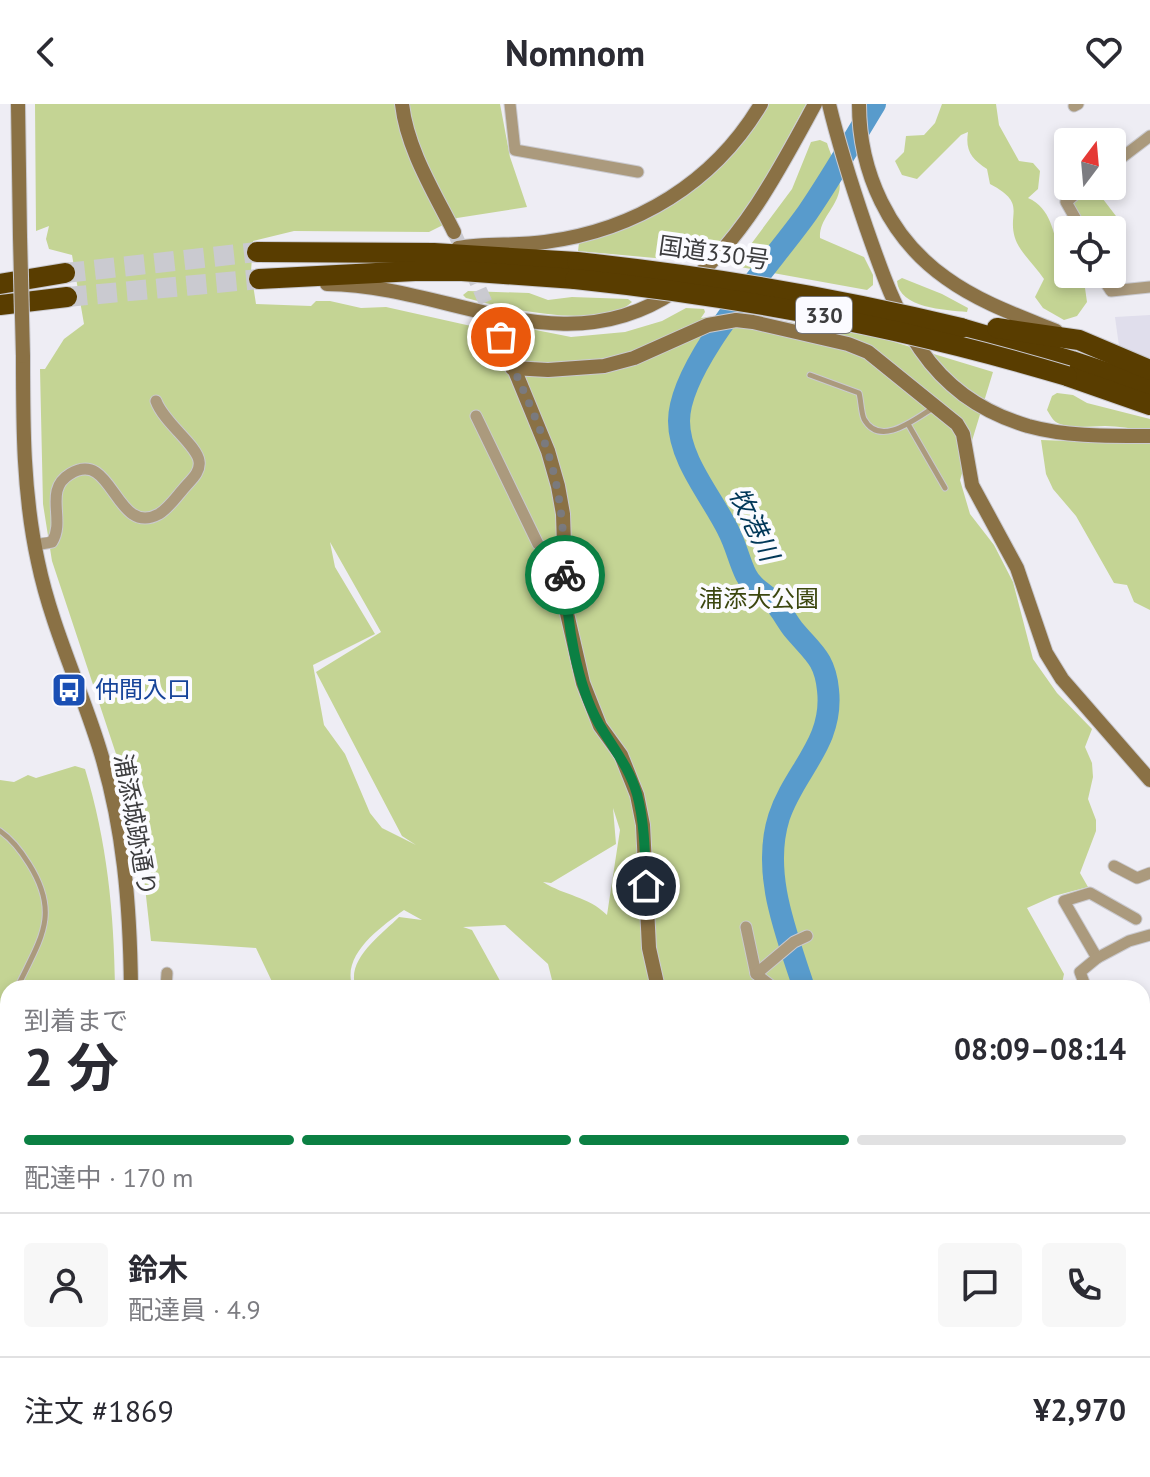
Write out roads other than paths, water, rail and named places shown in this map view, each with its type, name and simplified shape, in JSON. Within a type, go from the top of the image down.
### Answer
[{"type":"highway","name":"国道330号","points":[[257,252],[434,253],[576,270],[845,318],[1150,387]]},
{"type":"highway","name":"国道330号","points":[[259,279],[415,271],[576,270],[689,274],[806,293],[961,328],[1070,368],[1150,405]]},
{"type":"highway","points":[[0,284],[65,273]]},
{"type":"highway","points":[[0,305],[67,297]]},
{"type":"highway","name":"330","points":[[961,328],[1014,329],[1079,340]]},
{"type":"highway","points":[[1079,340],[1150,370]]},
{"type":"main road","name":"浦添城跡通り","points":[[18,104],[24,460],[35,545],[46,591],[100,750],[116,811],[127,890],[131,980]]},
{"type":"main road","points":[[402,104],[407,131],[454,232]]},
{"type":"main road","points":[[434,253],[470,246],[562,240],[630,220],[680,194],[701,177],[731,146],[761,104]]},
{"type":"main road","points":[[259,279],[387,289],[548,324],[583,325],[617,319],[669,296],[692,280],[718,255],[761,200],[815,104]]},
{"type":"main road","points":[[829,104],[836,136],[884,280],[899,316],[919,350],[941,375],[998,415],[1053,432],[1150,436]]},
{"type":"main road","points":[[859,104],[860,134],[871,180],[901,234],[914,250],[944,277],[975,296],[1079,340]]},
{"type":"main road","points":[[512,368],[548,370],[604,366],[634,358],[708,325],[736,320],[848,344],[868,352],[957,424],[963,434],[972,485],[1017,568],[1046,653],[1062,679],[1150,780]]},
{"type":"main road","points":[[501,337],[548,451],[563,514],[566,609],[583,683],[600,726],[621,755],[637,795],[643,825],[649,948],[656,980]]},
{"type":"street","points":[[510,104],[515,150],[638,172]]},
{"type":"street","points":[[1126,154],[1150,136]]},
{"type":"street","points":[[1109,288],[1111,291],[1150,287]]},
{"type":"street","points":[[35,545],[52,542],[57,533],[56,492],[61,481],[75,471],[98,473],[126,511],[141,517],[157,515],[164,510],[194,478],[199,465],[197,455],[164,418],[156,401]]},
{"type":"street","points":[[476,416],[538,544],[547,551],[564,553]]},
{"type":"street","points":[[1114,866],[1137,878],[1150,873]]},
{"type":"street","points":[[1097,958],[1064,901],[1090,893],[1136,919]]},
{"type":"street","points":[[746,927],[758,971],[766,980]]},
{"type":"street","points":[[1083,980],[1080,972],[1097,958],[1129,941],[1150,935]]},
{"type":"street","points":[[758,971],[794,942],[807,936]]},
{"type":"street","points":[[167,973],[167,980]]},
{"type":"lane","points":[[810,375],[859,393],[864,418],[874,429],[897,431],[937,405]]},
{"type":"lane","points":[[908,424],[945,488]]},
{"type":"lane","points":[[0,831],[22,853],[42,885],[46,902],[45,923],[20,980]]},
{"type":"waterway","name":"牧港川","points":[[801,980],[778,904],[774,839],[786,801],[825,726],[828,709],[826,679],[816,656],[775,603],[746,575],[728,530],[690,464],[680,436],[679,421],[683,397],[694,370],[711,342],[808,212],[875,104]]},
{"type":"tunnel","points":[[454,232],[501,337]]},
{"type":"tunnel","points":[[65,273],[257,252]]},
{"type":"tunnel","points":[[67,297],[259,279]]},
{"type":"place","name":"仲間入口","points":[[69,690]]},
{"type":"park label","name":"浦添大公園","points":[[759,599]]}]
